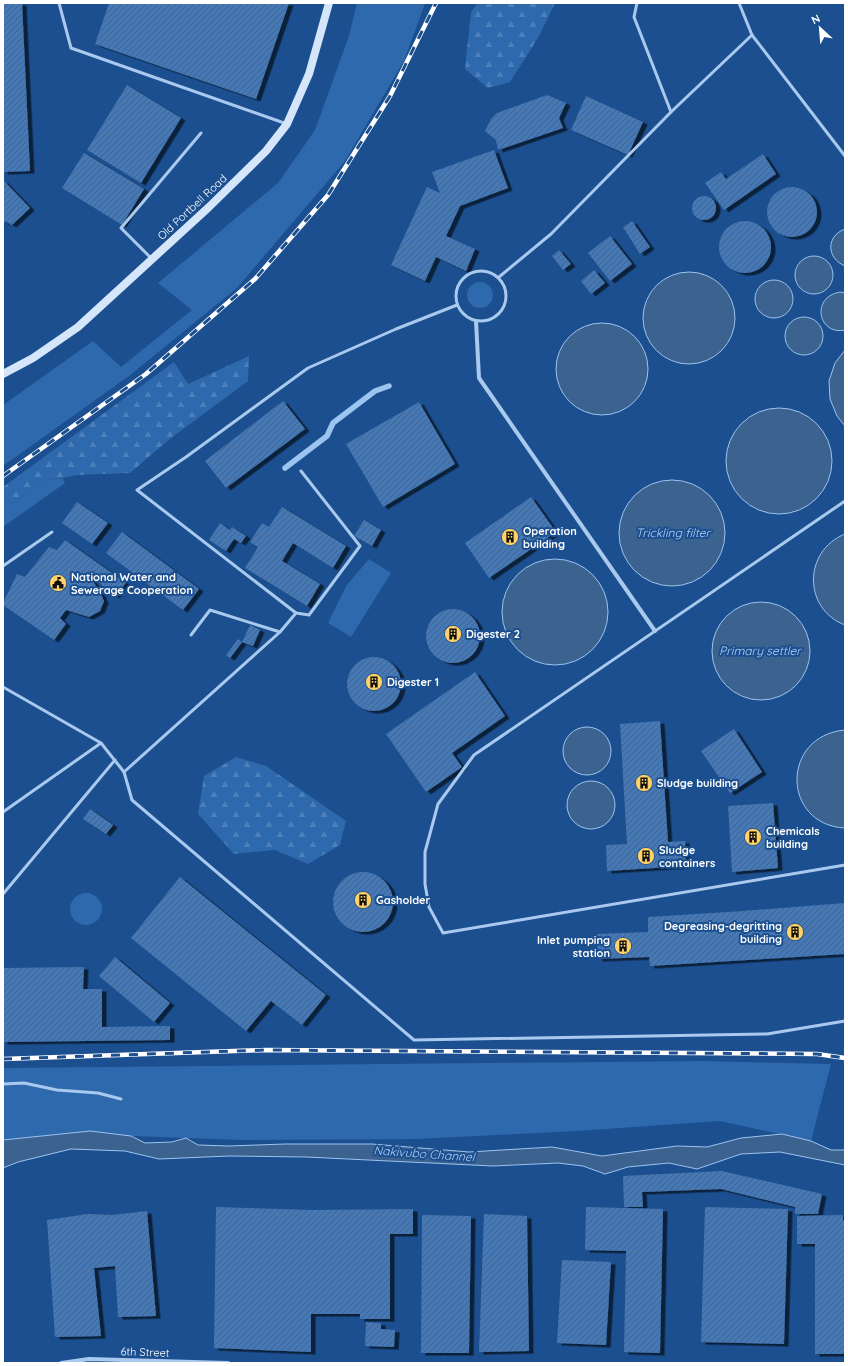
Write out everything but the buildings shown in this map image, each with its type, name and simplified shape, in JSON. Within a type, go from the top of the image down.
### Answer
[{"type":"main road","name":"Old Portbell Road","points":[[3,374],[33,358],[78,327],[210,207],[266,151],[286,124],[309,74],[329,3]]},
{"type":"street","points":[[476,321],[479,378],[655,632]]},
{"type":"street","name":"6th Street","points":[[61,1363],[89,1359],[228,1363]]},
{"type":"lane","points":[[59,3],[71,48],[286,124]]},
{"type":"lane","points":[[637,3],[634,17],[671,112]]},
{"type":"lane","points":[[739,3],[752,35],[845,156]]},
{"type":"lane","points":[[499,277],[550,234],[671,112],[752,35]]},
{"type":"lane","points":[[152,259],[122,228],[201,133]]},
{"type":"lane","points":[[483,270],[492,272],[499,277],[504,284],[506,292],[504,308],[492,319],[476,321],[461,313],[457,306],[455,297],[456,288],[460,280],[467,274],[483,270]]},
{"type":"lane","points":[[301,471],[360,546],[309,615],[296,613],[137,490],[186,457],[308,368],[396,329],[457,306]]},
{"type":"lane","points":[[845,501],[474,755],[438,804],[425,852],[424,884],[430,907],[444,933],[845,865]]},
{"type":"lane","points":[[3,566],[52,532]]},
{"type":"lane","points":[[192,635],[210,610],[280,632]]},
{"type":"lane","points":[[124,772],[280,632],[296,613]]},
{"type":"lane","points":[[3,687],[101,743],[124,772],[132,800],[414,1040],[767,1034],[845,1022]]},
{"type":"lane","points":[[3,812],[101,743]]},
{"type":"lane","points":[[3,894],[115,760]]},
{"type":"lane","points":[[3,1084],[24,1083],[57,1090],[98,1093],[121,1099]]},
{"type":"green space","points":[[357,3],[425,3],[404,61],[345,161],[237,288],[129,376],[3,466],[3,405],[93,341],[121,367],[192,310],[158,283],[278,183],[315,130],[349,36]]},
{"type":"green space","points":[[478,3],[555,3],[538,38],[510,82],[488,88],[465,69],[471,12]]},
{"type":"green space","points":[[480,282],[489,286],[493,295],[489,304],[480,308],[471,304],[467,295],[471,286]]},
{"type":"green space","points":[[249,356],[248,381],[171,438],[130,473],[78,475],[48,480],[9,505],[3,495],[3,487],[174,362],[188,384]]},
{"type":"green space","points":[[63,478],[65,483],[3,527],[3,495],[9,505],[48,480]]},
{"type":"green space","points":[[369,559],[391,573],[351,637],[328,623],[346,586]]},
{"type":"green space","points":[[236,757],[266,766],[346,821],[340,845],[308,864],[275,850],[234,854],[198,814],[204,776]]},
{"type":"green space","points":[[86,893],[95,896],[99,900],[102,909],[99,918],[95,922],[86,925],[77,922],[73,918],[70,909],[73,900],[77,896]]},
{"type":"green space","points":[[703,1061],[831,1064],[811,1141],[720,1121],[577,1131],[418,1139],[241,1140],[131,1136],[90,1131],[3,1140],[3,1068]]},
{"type":"water","points":[[845,229],[845,266],[834,258],[831,247],[834,237]]},
{"type":"water","points":[[810,256],[818,256],[828,261],[832,268],[832,282],[828,289],[818,294],[810,294],[800,289],[798,286],[795,279],[795,271],[800,261],[803,259]]},
{"type":"water","points":[[689,272],[706,276],[721,286],[731,301],[735,318],[731,335],[721,350],[706,360],[689,364],[672,360],[657,350],[647,335],[643,318],[647,301],[657,286],[672,276]]},
{"type":"water","points":[[770,280],[778,280],[788,285],[792,292],[792,306],[788,313],[778,318],[770,318],[760,313],[758,310],[755,303],[755,295],[760,285],[763,283]]},
{"type":"water","points":[[841,292],[845,293],[845,330],[836,330],[829,327],[824,322],[821,315],[822,307],[825,300],[831,295]]},
{"type":"water","points":[[800,317],[808,317],[818,322],[822,329],[822,343],[818,350],[808,355],[800,355],[790,350],[788,347],[785,340],[785,332],[790,322],[793,320]]},
{"type":"water","points":[[602,323],[620,327],[634,337],[644,351],[648,369],[644,387],[634,401],[620,411],[602,415],[584,411],[570,401],[560,387],[556,369],[560,351],[570,337],[584,327]]},
{"type":"water","points":[[845,350],[845,426],[837,416],[830,399],[829,381],[835,363]]},
{"type":"water","points":[[779,408],[799,412],[817,423],[828,441],[832,461],[828,481],[817,499],[799,510],[779,514],[759,510],[741,499],[730,481],[726,461],[730,441],[741,423],[759,412]]},
{"type":"water","name":"Trickling filter","points":[[672,480],[692,484],[710,495],[721,513],[725,533],[721,553],[710,571],[692,582],[672,586],[652,582],[634,571],[623,553],[619,533],[623,513],[634,495],[652,484]]},
{"type":"water","points":[[845,534],[845,625],[831,617],[821,606],[815,594],[814,580],[815,566],[821,553],[831,542]]},
{"type":"water","points":[[555,559],[575,563],[593,574],[604,592],[608,612],[604,632],[593,650],[575,661],[555,665],[535,661],[517,650],[506,632],[502,612],[506,592],[517,574],[535,563]]},
{"type":"water","name":"Primary settler","points":[[761,602],[780,605],[796,616],[807,632],[810,651],[807,670],[796,686],[780,697],[761,700],[742,697],[726,686],[715,670],[712,651],[715,632],[726,616],[742,605]]},
{"type":"water","points":[[587,727],[596,729],[604,734],[609,742],[611,751],[609,760],[604,768],[596,773],[587,775],[578,773],[570,768],[565,760],[563,751],[565,742],[570,734],[578,729]]},
{"type":"water","points":[[845,730],[845,828],[824,823],[809,812],[800,797],[797,780],[800,763],[809,747],[824,736]]},
{"type":"water","points":[[591,781],[600,783],[608,788],[613,796],[615,805],[613,814],[608,822],[600,827],[591,829],[582,827],[574,822],[569,814],[567,805],[569,796],[574,788],[582,783]]},
{"type":"water","name":"Nakivubo Channel","points":[[90,1131],[131,1136],[145,1143],[172,1142],[186,1138],[198,1145],[372,1144],[469,1152],[552,1147],[602,1156],[677,1146],[707,1147],[741,1138],[782,1134],[811,1141],[831,1150],[845,1150],[845,1165],[780,1152],[741,1154],[697,1169],[669,1163],[628,1167],[605,1174],[583,1166],[558,1163],[493,1166],[306,1157],[229,1156],[159,1159],[125,1151],[71,1149],[18,1162],[3,1168],[3,1140]]},
{"type":"waterway","points":[[285,468],[327,436],[333,423],[375,391],[389,386]]},
{"type":"railway","points":[[3,476],[146,374],[255,279],[328,195],[390,96],[436,3]]},
{"type":"railway","points":[[3,1059],[266,1050],[817,1054],[845,1058]]},
{"type":"place","name":"Operation building","points":[[510,537]]},
{"type":"place","name":"National Water and Sewerage Cooperation","points":[[58,583]]},
{"type":"place","name":"Digester 2","points":[[453,634]]},
{"type":"place","name":"Digester 1","points":[[374,682]]},
{"type":"place","name":"Sludge building","points":[[644,783]]},
{"type":"place","name":"Chemicals building","points":[[753,837]]},
{"type":"place","name":"Sludge containers","points":[[646,856]]},
{"type":"place","name":"Gasholder","points":[[363,900]]},
{"type":"place","name":"Degreasing-degritting building","points":[[795,932]]},
{"type":"place","name":"Inlet pumping station","points":[[623,946]]}]
